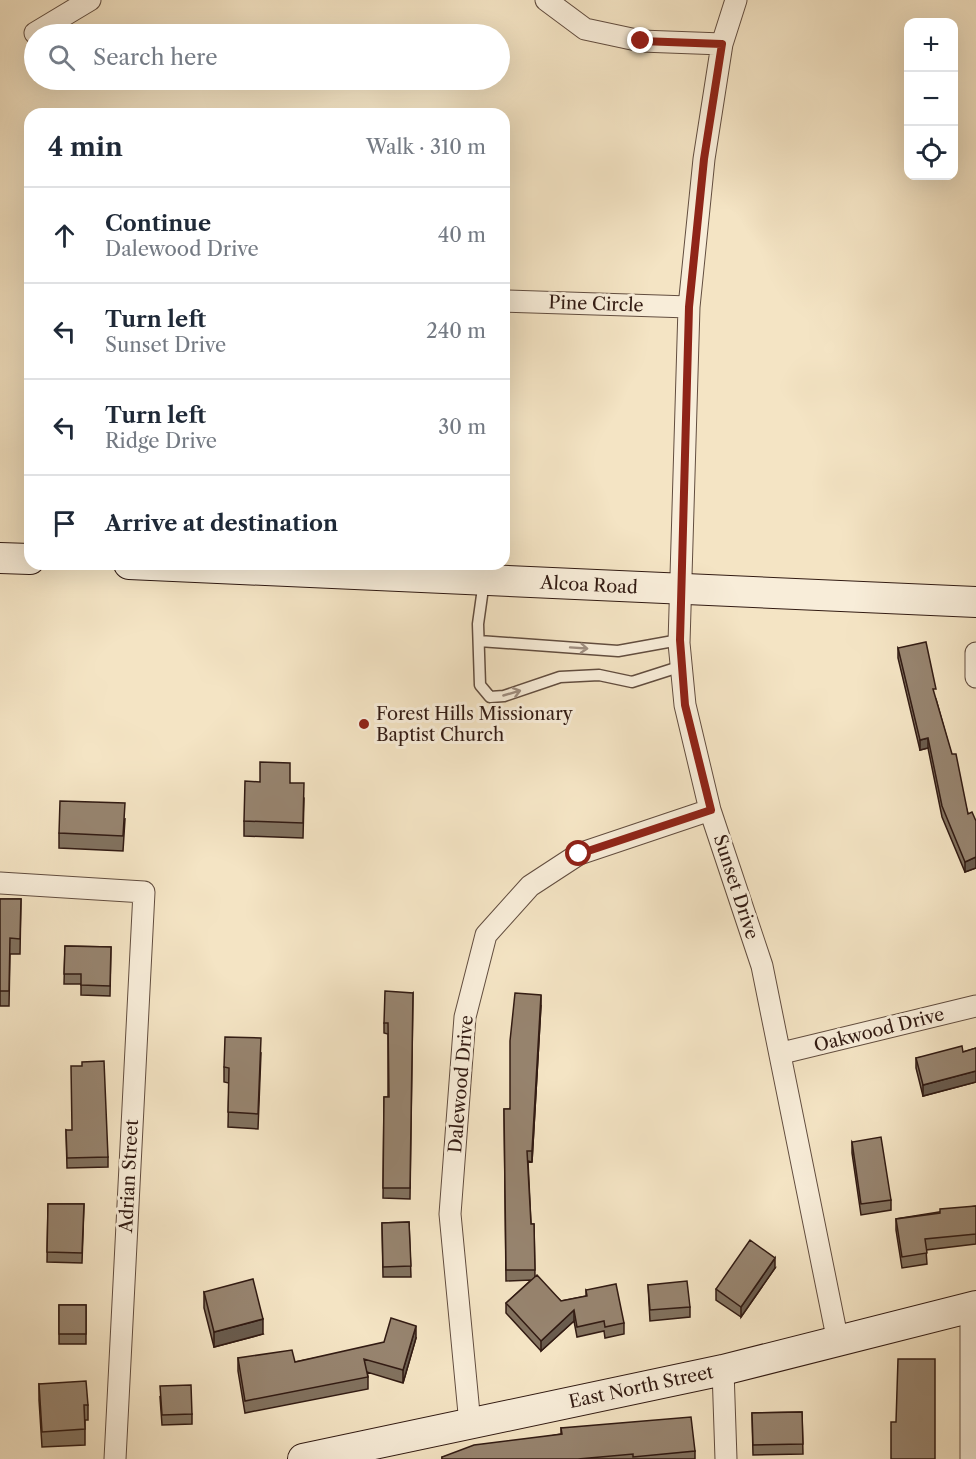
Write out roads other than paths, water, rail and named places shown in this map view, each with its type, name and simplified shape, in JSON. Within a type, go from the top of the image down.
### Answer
[{"type":"main road","points":[[0,558],[24,559]]},
{"type":"main road","name":"Alcoa Road","points":[[296,570],[976,602]]},
{"type":"main road","name":"East North Street","points":[[303,1459],[357,1454],[470,1424],[723,1370],[974,1307]]},
{"type":"street","points":[[50,24],[90,0]]},
{"type":"street","points":[[546,0],[585,29],[641,41],[722,44]]},
{"type":"street","name":"Sunset Drive","points":[[736,0],[722,44],[704,159],[689,307],[680,640],[685,705],[711,810],[762,966],[782,1053],[838,1342]]},
{"type":"street","name":"Pine Circle","points":[[510,301],[689,307]]},
{"type":"street","points":[[976,653],[976,677]]},
{"type":"street","name":"Dalewood Drive","points":[[470,1424],[450,1214],[465,1017],[486,935],[530,886],[579,854],[711,810]]},
{"type":"street","name":"Adrian Street","points":[[0,883],[144,892],[115,1459]]},
{"type":"street","name":"Oakwood Drive","points":[[782,1053],[976,1006]]},
{"type":"street","points":[[971,1459],[974,1307]]},
{"type":"street","points":[[723,1370],[726,1459]]},
{"type":"lane","points":[[484,580],[480,603],[480,685],[490,697],[504,696],[560,677],[599,675],[632,682],[682,666]]},
{"type":"lane","points":[[479,641],[618,651],[680,640]]},
{"type":"place","name":"Forest Hills Missionary Baptist Church","points":[[364,724]]}]
